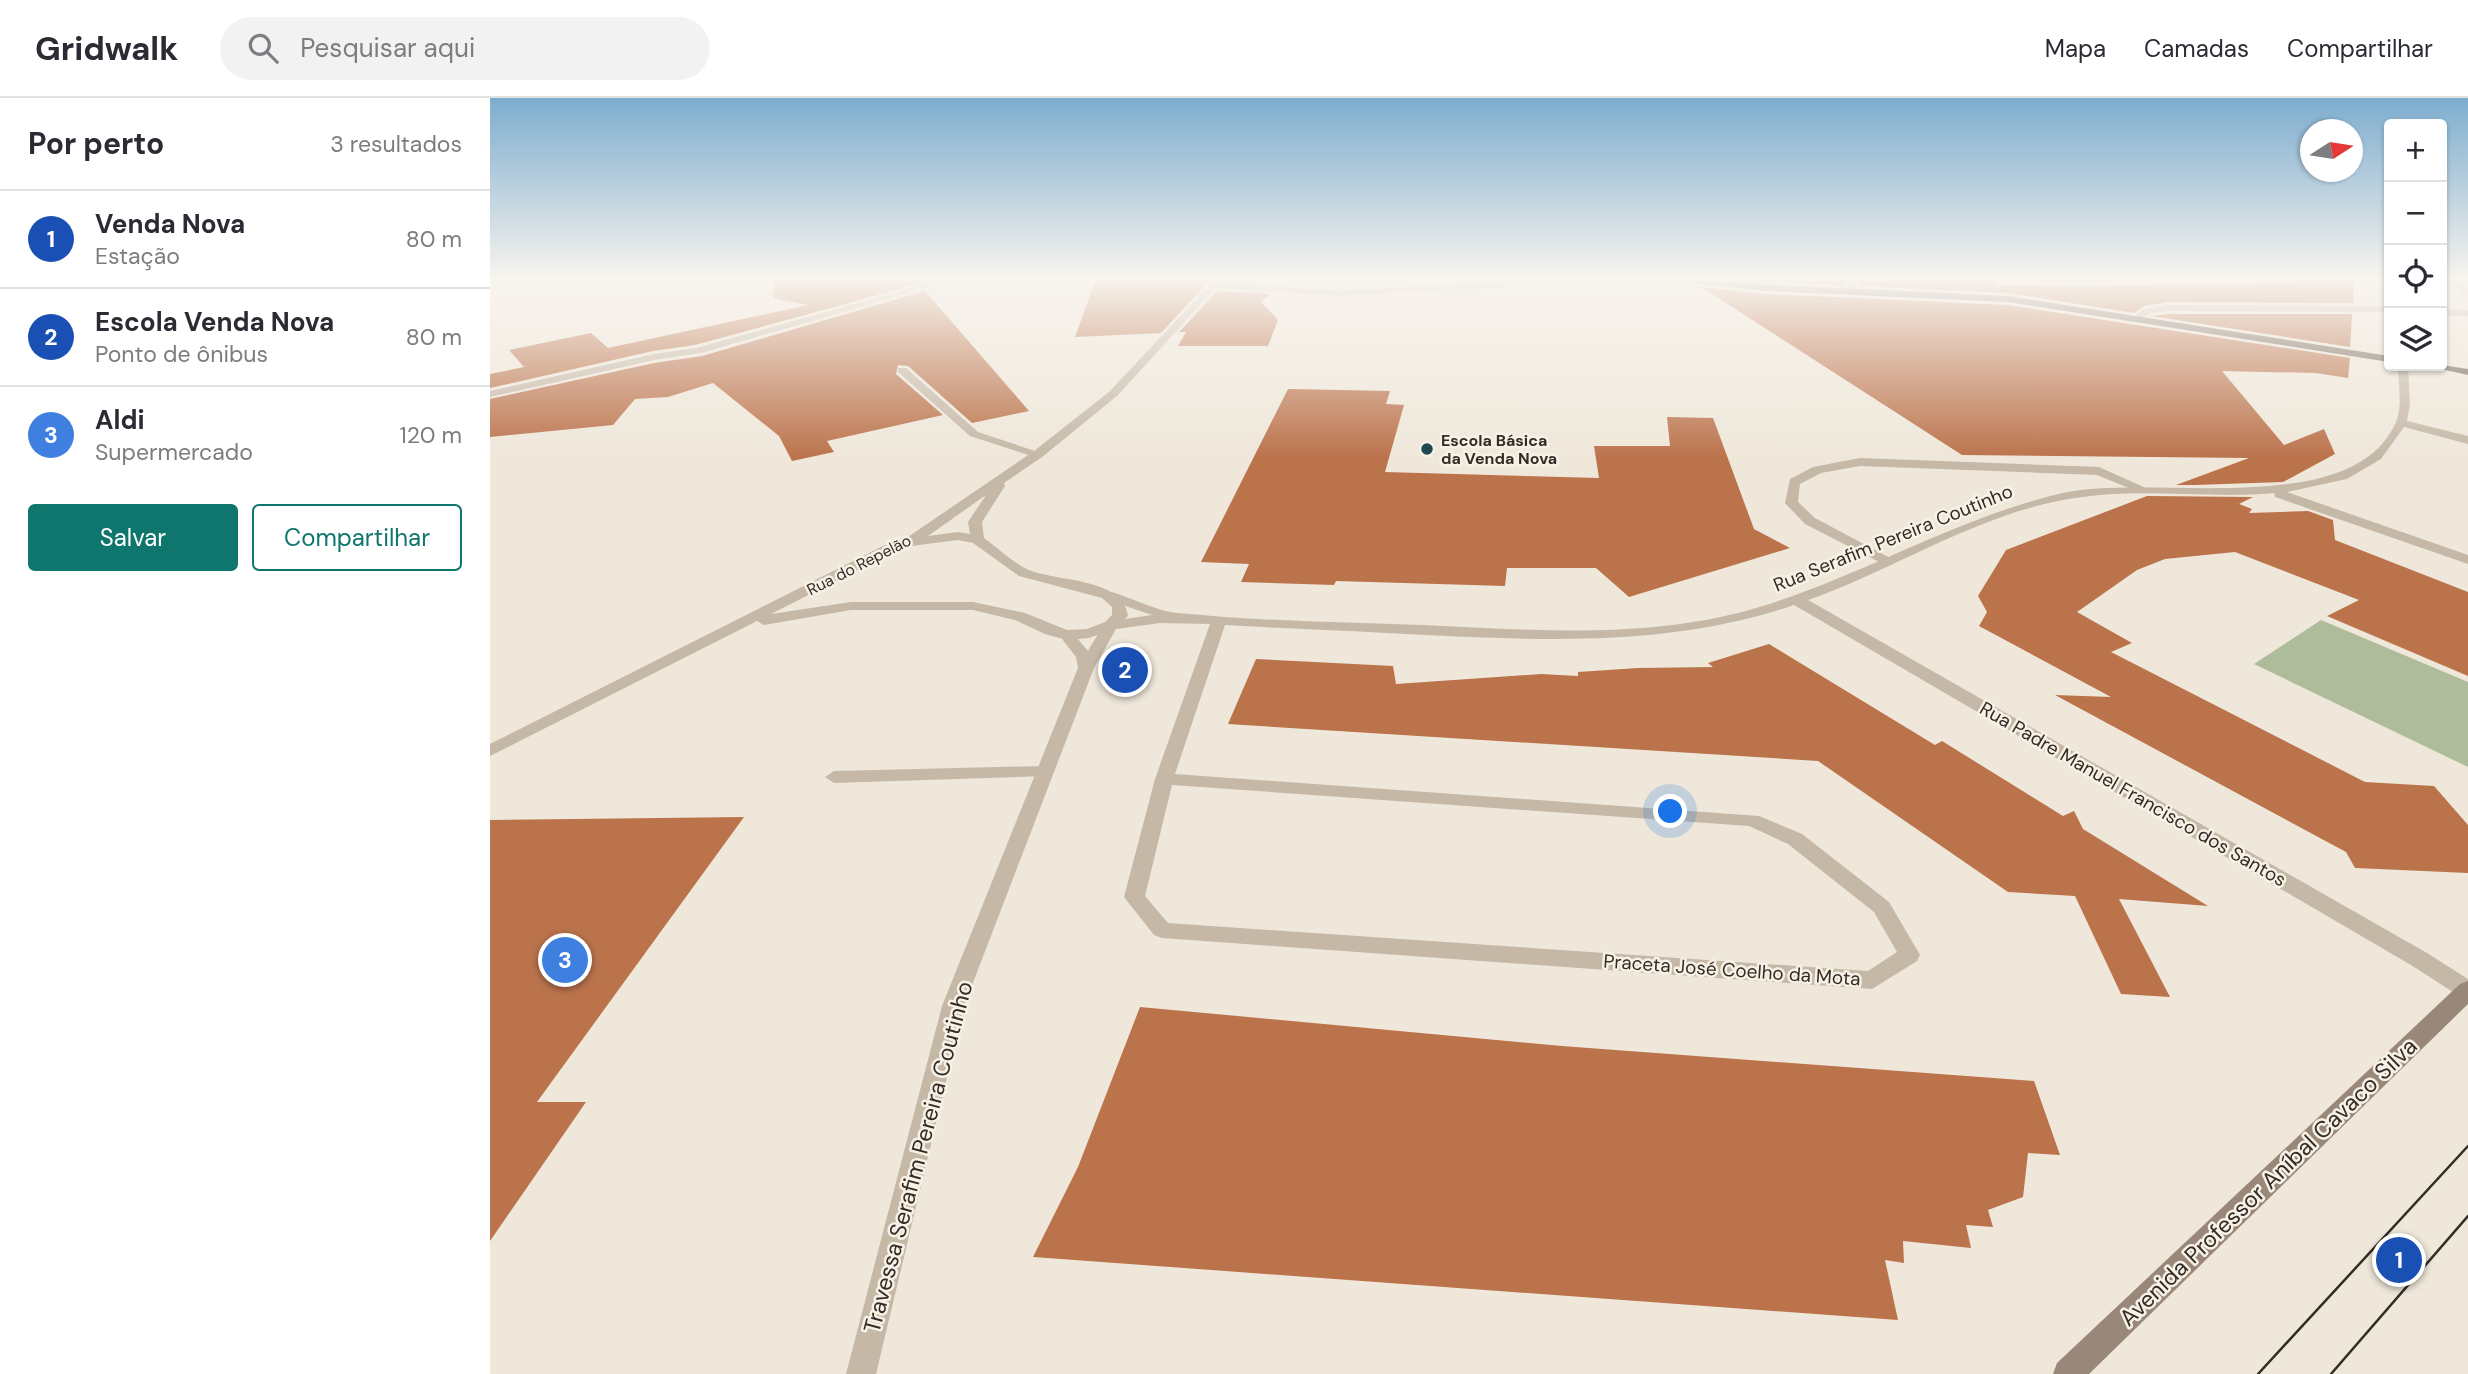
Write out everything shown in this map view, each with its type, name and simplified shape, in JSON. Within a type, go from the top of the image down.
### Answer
[{"type":"main road","points":[[2260,339],[2384,358]]},
{"type":"main road","points":[[2447,368],[2468,372]]},
{"type":"main road","name":"Avenida Professor Aníbal Cavaco Silva","points":[[2068,1374],[2468,990]]},
{"type":"street","points":[[490,394],[654,357],[697,351],[741,339]]},
{"type":"street","name":"Rua do Repelão","points":[[490,751],[910,542],[1038,454],[1113,394],[1164,339]]},
{"type":"street","points":[[902,370],[974,434],[1038,454]]},
{"type":"street","points":[[2403,371],[2402,423],[2468,440]]},
{"type":"street","name":"Rua Serafim Pereira Coutinho","points":[[977,540],[1024,573],[1165,614],[1219,620],[1513,635],[1606,635],[1714,623],[1797,600],[2007,510],[2081,493],[2140,488],[2277,493],[2312,486],[2353,472],[2382,451],[2402,423]]},
{"type":"street","points":[[1887,562],[1810,521],[1791,503],[1794,481],[1817,470],[1860,462],[2099,471],[2140,488]]},
{"type":"street","points":[[910,542],[958,536],[977,540],[975,522],[1000,485],[1017,469]]},
{"type":"street","points":[[2277,493],[2467,559]]},
{"type":"street","points":[[855,568],[846,576],[846,590],[875,605]]},
{"type":"street","points":[[1107,595],[1119,606],[1120,616],[1110,625]]},
{"type":"street","name":"Rua Padre Manuel Francisco dos Santos","points":[[1797,600],[2419,959],[2468,990]]},
{"type":"street","points":[[724,633],[808,611],[875,605],[973,606],[1020,616],[1050,631],[1067,635],[1084,657],[1086,668]]},
{"type":"street","name":"Rua Serafim Pereira Coutinho","points":[[1067,635],[1089,633],[1110,625],[1147,619],[1192,618]]},
{"type":"street","name":"Praceta José Coelho da Mota","points":[[1164,779],[1752,820],[1795,839],[1882,907],[1909,956],[1872,980],[1162,930],[1134,897],[1164,779],[1219,620]]},
{"type":"street","name":"Travessa Serafim Pereira Coutinho","points":[[861,1374],[953,1006],[1086,668],[1110,625]]},
{"type":"street","points":[[835,777],[1044,772]]},
{"type":"green space","points":[[2321,620],[2468,682],[2468,767],[2254,664]]},
{"type":"building","points":[[564,339],[597,339],[608,348],[652,339],[719,339],[490,388],[490,374],[524,367],[509,350]]},
{"type":"building","points":[[762,339],[966,339],[1029,411],[972,423],[908,366],[898,365],[896,374],[943,415],[827,441],[834,452],[792,461],[779,436],[713,383],[668,397],[635,399],[613,425],[490,437],[490,399],[654,363],[702,356]]},
{"type":"building","points":[[1182,339],[1271,339],[1268,346],[1178,346]]},
{"type":"building","points":[[1781,339],[2224,339],[2350,358],[2348,378],[2316,373],[2222,371],[2284,445],[2324,429],[2335,454],[2283,482],[2176,485],[2249,458],[1962,455]]},
{"type":"building","points":[[2296,339],[2351,339],[2350,347]]},
{"type":"building","name":"Escola Básica da Venda Nova","points":[[1288,389],[1390,391],[1386,404],[1404,405],[1385,472],[1599,478],[1594,446],[1670,446],[1667,417],[1713,418],[1754,529],[1790,548],[1629,597],[1596,568],[1507,568],[1505,586],[1336,581],[1334,585],[1241,582],[1249,564],[1201,562]]},
{"type":"building","points":[[2147,496],[2253,497],[2239,504],[2252,509],[2249,513],[2308,511],[2333,520],[2335,540],[2468,592],[2468,676],[2327,616],[2359,600],[2235,552],[2165,559],[2137,570],[2077,612],[2132,643],[2111,652],[2365,782],[2434,786],[2468,825],[2468,873],[2355,868],[2346,852],[2055,695],[2111,697],[1979,626],[1987,612],[1978,596],[2006,550]]},
{"type":"building","points":[[1769,644],[1935,745],[1942,741],[2063,816],[2074,811],[2083,829],[2208,906],[2119,899],[2170,997],[2121,994],[2075,896],[2008,892],[1818,761],[1228,724],[1256,659],[1393,666],[1396,684],[1541,674],[1578,676],[1578,672],[1638,668],[1713,667],[1708,663]]},
{"type":"building","points":[[744,817],[537,1102],[586,1102],[490,1241],[490,820]]},
{"type":"building","points":[[1140,1007],[1562,1046],[2034,1081],[2060,1155],[2028,1153],[2023,1197],[1988,1210],[1993,1227],[1966,1225],[1971,1248],[1903,1241],[1904,1263],[1885,1260],[1898,1320],[1033,1257],[1078,1167]]},
{"type":"tram line","points":[[2258,1374],[2468,1146]]},
{"type":"tram line","points":[[2331,1374],[2468,1216]]},
{"type":"place","name":"Escola Básica da Venda Nova","points":[[1427,449]]},
{"type":"place","name":"Escola Venda Nova","points":[[1125,670]]},
{"type":"place","name":"Aldi","points":[[565,960]]},
{"type":"place","name":"Venda Nova","points":[[2399,1260]]}]
